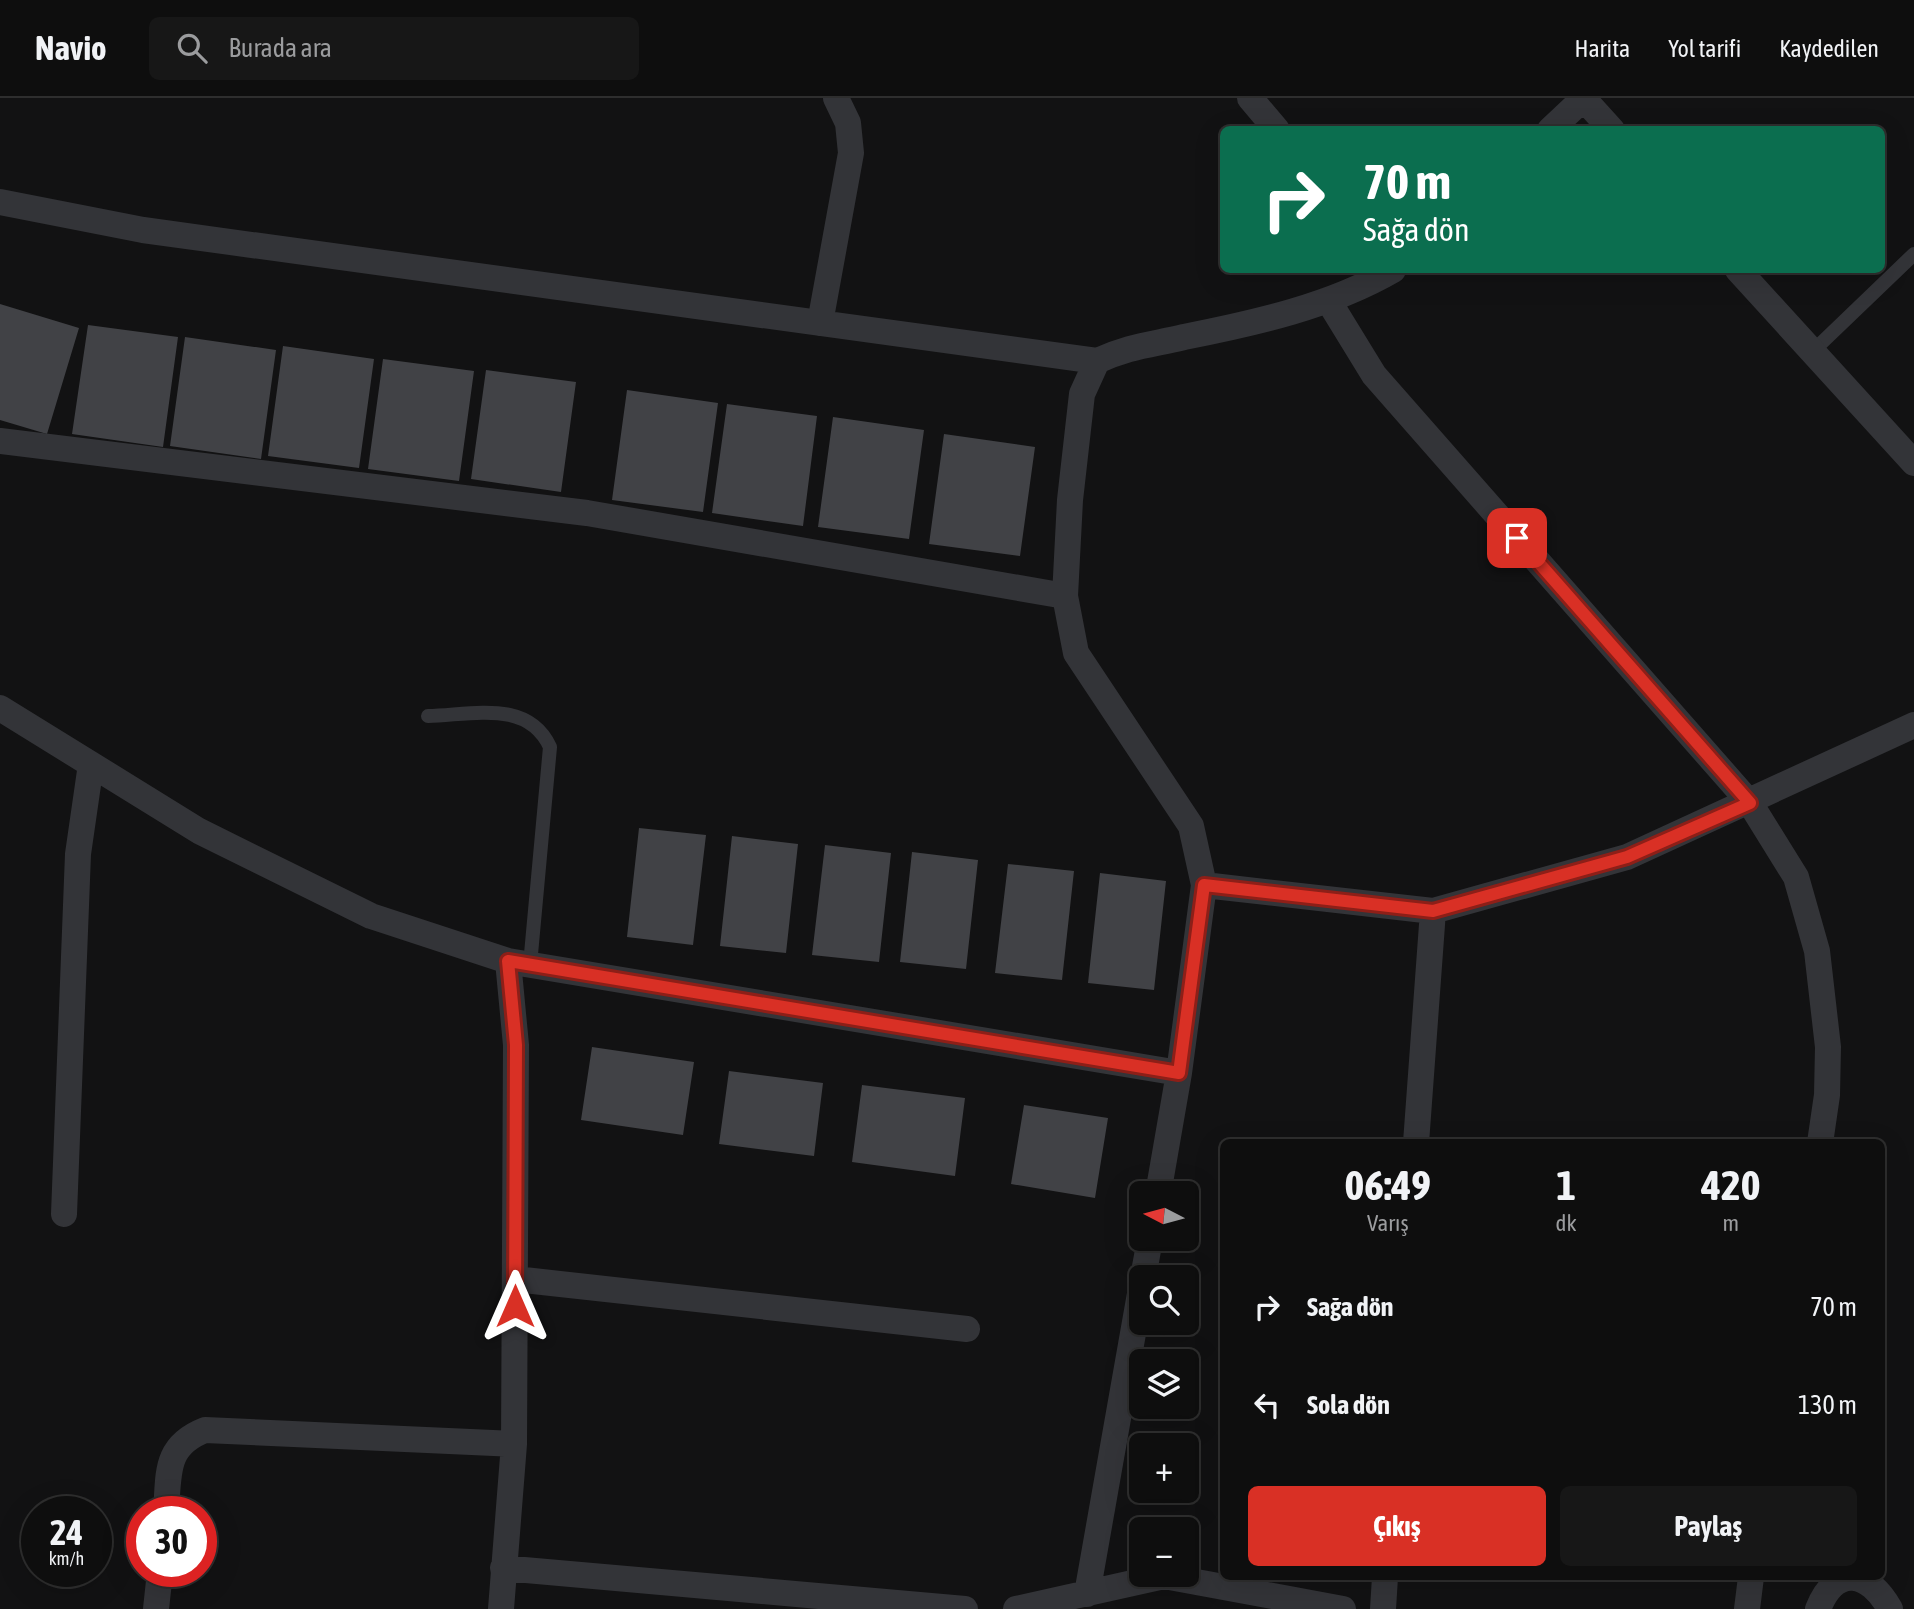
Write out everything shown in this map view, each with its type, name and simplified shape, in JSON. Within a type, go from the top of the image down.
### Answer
[{"type":"street","points":[[820,323],[851,153],[848,123],[836,98]]},
{"type":"street","points":[[1250,98],[1274,126]]},
{"type":"street","points":[[1554,126],[1583,98],[1608,126]]},
{"type":"street","points":[[0,202],[143,229],[1097,361],[1127,347],[1184,338],[1328,300],[1358,290],[1385,273]]},
{"type":"street","points":[[1741,273],[1914,463]]},
{"type":"street","points":[[1328,300],[1374,375],[1750,803],[1796,877],[1817,951],[1828,1047],[1827,1095],[1821,1139]]},
{"type":"street","points":[[1097,361],[1082,394],[1070,500],[1065,596],[1076,653],[1191,825],[1204,885],[1179,1073],[1160,1181]]},
{"type":"street","points":[[0,441],[587,513],[1065,596]]},
{"type":"street","points":[[0,708],[199,831],[371,916],[519,963],[1179,1073]]},
{"type":"street","points":[[1204,885],[1433,911],[1627,857],[1750,803],[1914,725]]},
{"type":"street","points":[[64,1214],[78,854],[91,764]]},
{"type":"street","points":[[1416,1139],[1433,911]]},
{"type":"street","points":[[501,1609],[514,1444],[516,1045],[519,963]]},
{"type":"street","points":[[515,1279],[967,1329]]},
{"type":"street","points":[[1087,1594],[1133,1335]]},
{"type":"street","points":[[167,1496],[170,1462],[183,1442],[205,1430],[514,1444]]},
{"type":"street","points":[[503,1568],[965,1609]]},
{"type":"street","points":[[1016,1609],[1164,1576],[1343,1609]]},
{"type":"street","points":[[1383,1609],[1385,1580]]},
{"type":"street","points":[[1747,1609],[1751,1580]]},
{"type":"street","points":[[1818,1609],[1826,1590],[1833,1583],[1844,1580]]},
{"type":"street","points":[[1858,1580],[1871,1584],[1881,1593],[1890,1609]]},
{"type":"street","points":[[156,1609],[158,1587]]},
{"type":"lane","points":[[1812,352],[1914,254]]},
{"type":"lane","points":[[428,716],[515,714],[535,724],[550,747],[519,963]]},
{"type":"building","points":[[0,304],[79,328],[47,434],[0,420]]},
{"type":"building","points":[[88,325],[178,337],[163,447],[72,434]]},
{"type":"building","points":[[185,337],[276,350],[261,459],[170,446]]},
{"type":"building","points":[[283,346],[374,359],[359,468],[268,456]]},
{"type":"building","points":[[383,359],[474,371],[459,481],[368,469]]},
{"type":"building","points":[[486,370],[576,382],[561,492],[471,479]]},
{"type":"building","points":[[627,390],[718,403],[703,512],[612,500]]},
{"type":"building","points":[[727,404],[817,416],[803,526],[712,513]]},
{"type":"building","points":[[833,417],[924,430],[909,539],[818,527]]},
{"type":"building","points":[[944,434],[1035,447],[1020,556],[929,544]]},
{"type":"building","points":[[639,828],[706,835],[693,945],[627,937]]},
{"type":"building","points":[[732,836],[798,844],[786,953],[720,946]]},
{"type":"building","points":[[825,845],[891,853],[879,962],[812,955]]},
{"type":"building","points":[[912,852],[978,860],[966,969],[900,962]]},
{"type":"building","points":[[1008,864],[1074,871],[1062,980],[995,973]]},
{"type":"building","points":[[1100,873],[1166,881],[1154,990],[1088,983]]},
{"type":"building","points":[[592,1047],[694,1062],[683,1135],[581,1120]]},
{"type":"building","points":[[729,1071],[823,1083],[814,1156],[719,1144]]},
{"type":"building","points":[[862,1085],[965,1098],[955,1176],[852,1162]]},
{"type":"building","points":[[1024,1105],[1108,1118],[1095,1198],[1011,1184]]},
{"type":"route","points":[[515,1306],[516,1045],[508,961],[1179,1073],[1204,885],[1433,911],[1627,857],[1750,803],[1517,538]]}]
